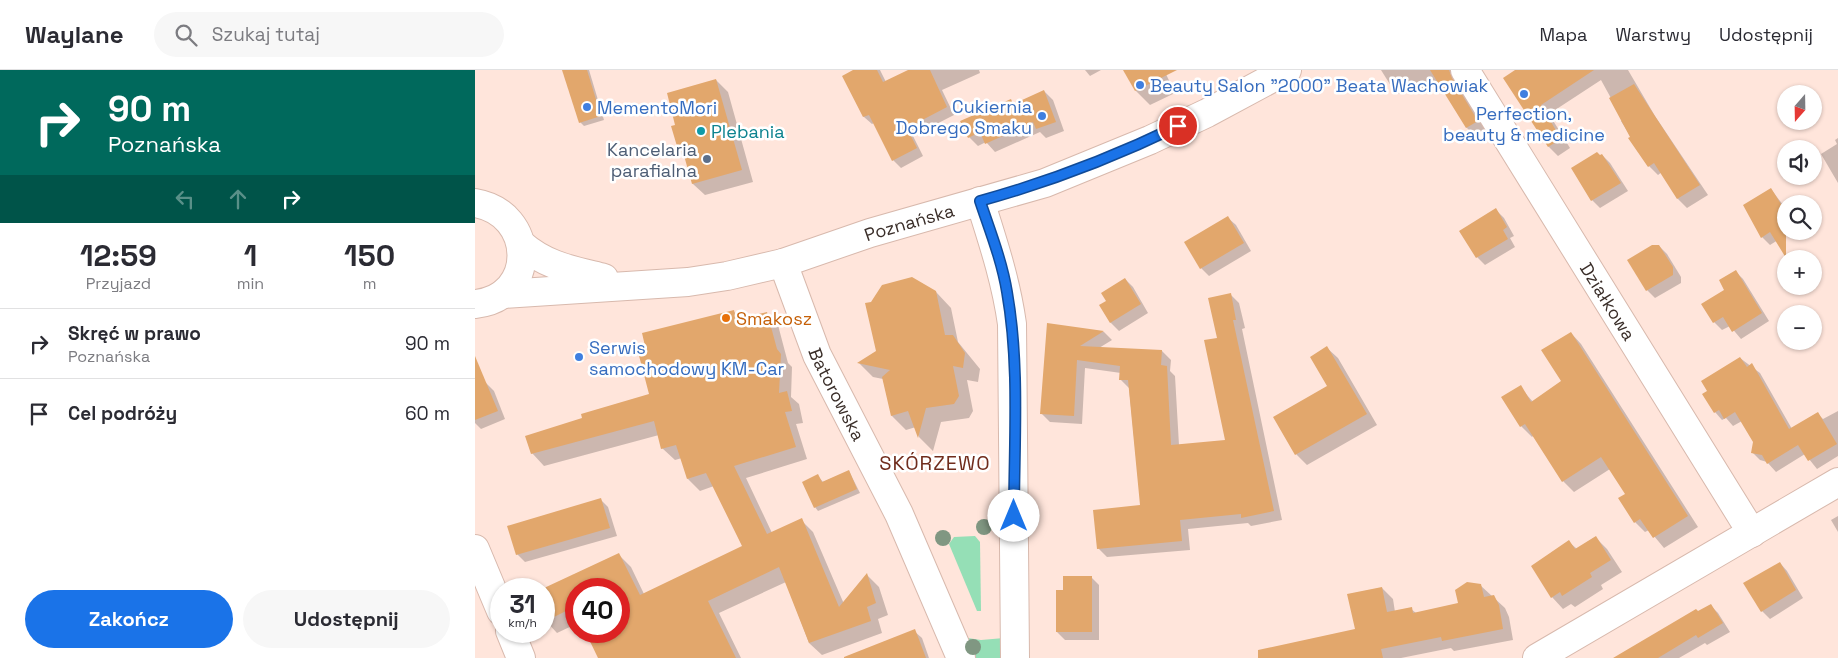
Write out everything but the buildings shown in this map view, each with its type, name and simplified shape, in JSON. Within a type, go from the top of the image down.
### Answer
[{"type":"street","name":"Poznańska","points":[[503,294],[688,282],[727,276],[783,263],[870,233],[1045,183],[1103,160],[1207,113],[1287,70]]},
{"type":"street","name":"Działkowa","points":[[1465,70],[1752,533]]},
{"type":"street","points":[[980,201],[1001,265],[1012,324],[1015,658]]},
{"type":"street","points":[[475,203],[491,207],[505,216],[516,230],[521,244],[521,262],[517,278],[503,294],[492,300],[475,304]]},
{"type":"street","name":"Poznańska","points":[[521,244],[536,257],[560,267],[630,285]]},
{"type":"street","name":"Batorowska","points":[[783,263],[817,355],[899,514],[961,658]]},
{"type":"street","points":[[1537,658],[1838,482]]},
{"type":"street","points":[[475,549],[490,585]]},
{"type":"street","points":[[514,643],[521,658]]},
{"type":"green space","points":[[975,536],[980,542],[981,611],[977,611],[949,544],[954,537]]},
{"type":"green space","points":[[961,637],[981,640],[1004,638],[1004,658],[970,658]]},
{"type":"place","name":"Beauty Salon \"2000\" Beata Wachowiak","points":[[1140,85]]},
{"type":"place","name":"Perfection, beauty & medicine","points":[[1524,94]]},
{"type":"place","name":"MementoMori","points":[[587,107]]},
{"type":"place","name":"Cukiernia Dobrego Smaku","points":[[1042,116]]},
{"type":"place","name":"Plebania","points":[[701,131]]},
{"type":"place","name":"Kancelaria parafialna","points":[[707,159]]},
{"type":"place","name":"Smakosz","points":[[726,318]]},
{"type":"place","name":"Serwis samochodowy KM-Car","points":[[579,357]]},
{"type":"district","name":"SKÓRZEWO","points":[[935,463]]},
{"type":"route","points":[[1014,516],[1014,366],[1012,324],[1007,290],[980,201],[1045,183],[1150,140],[1178,126]]}]
